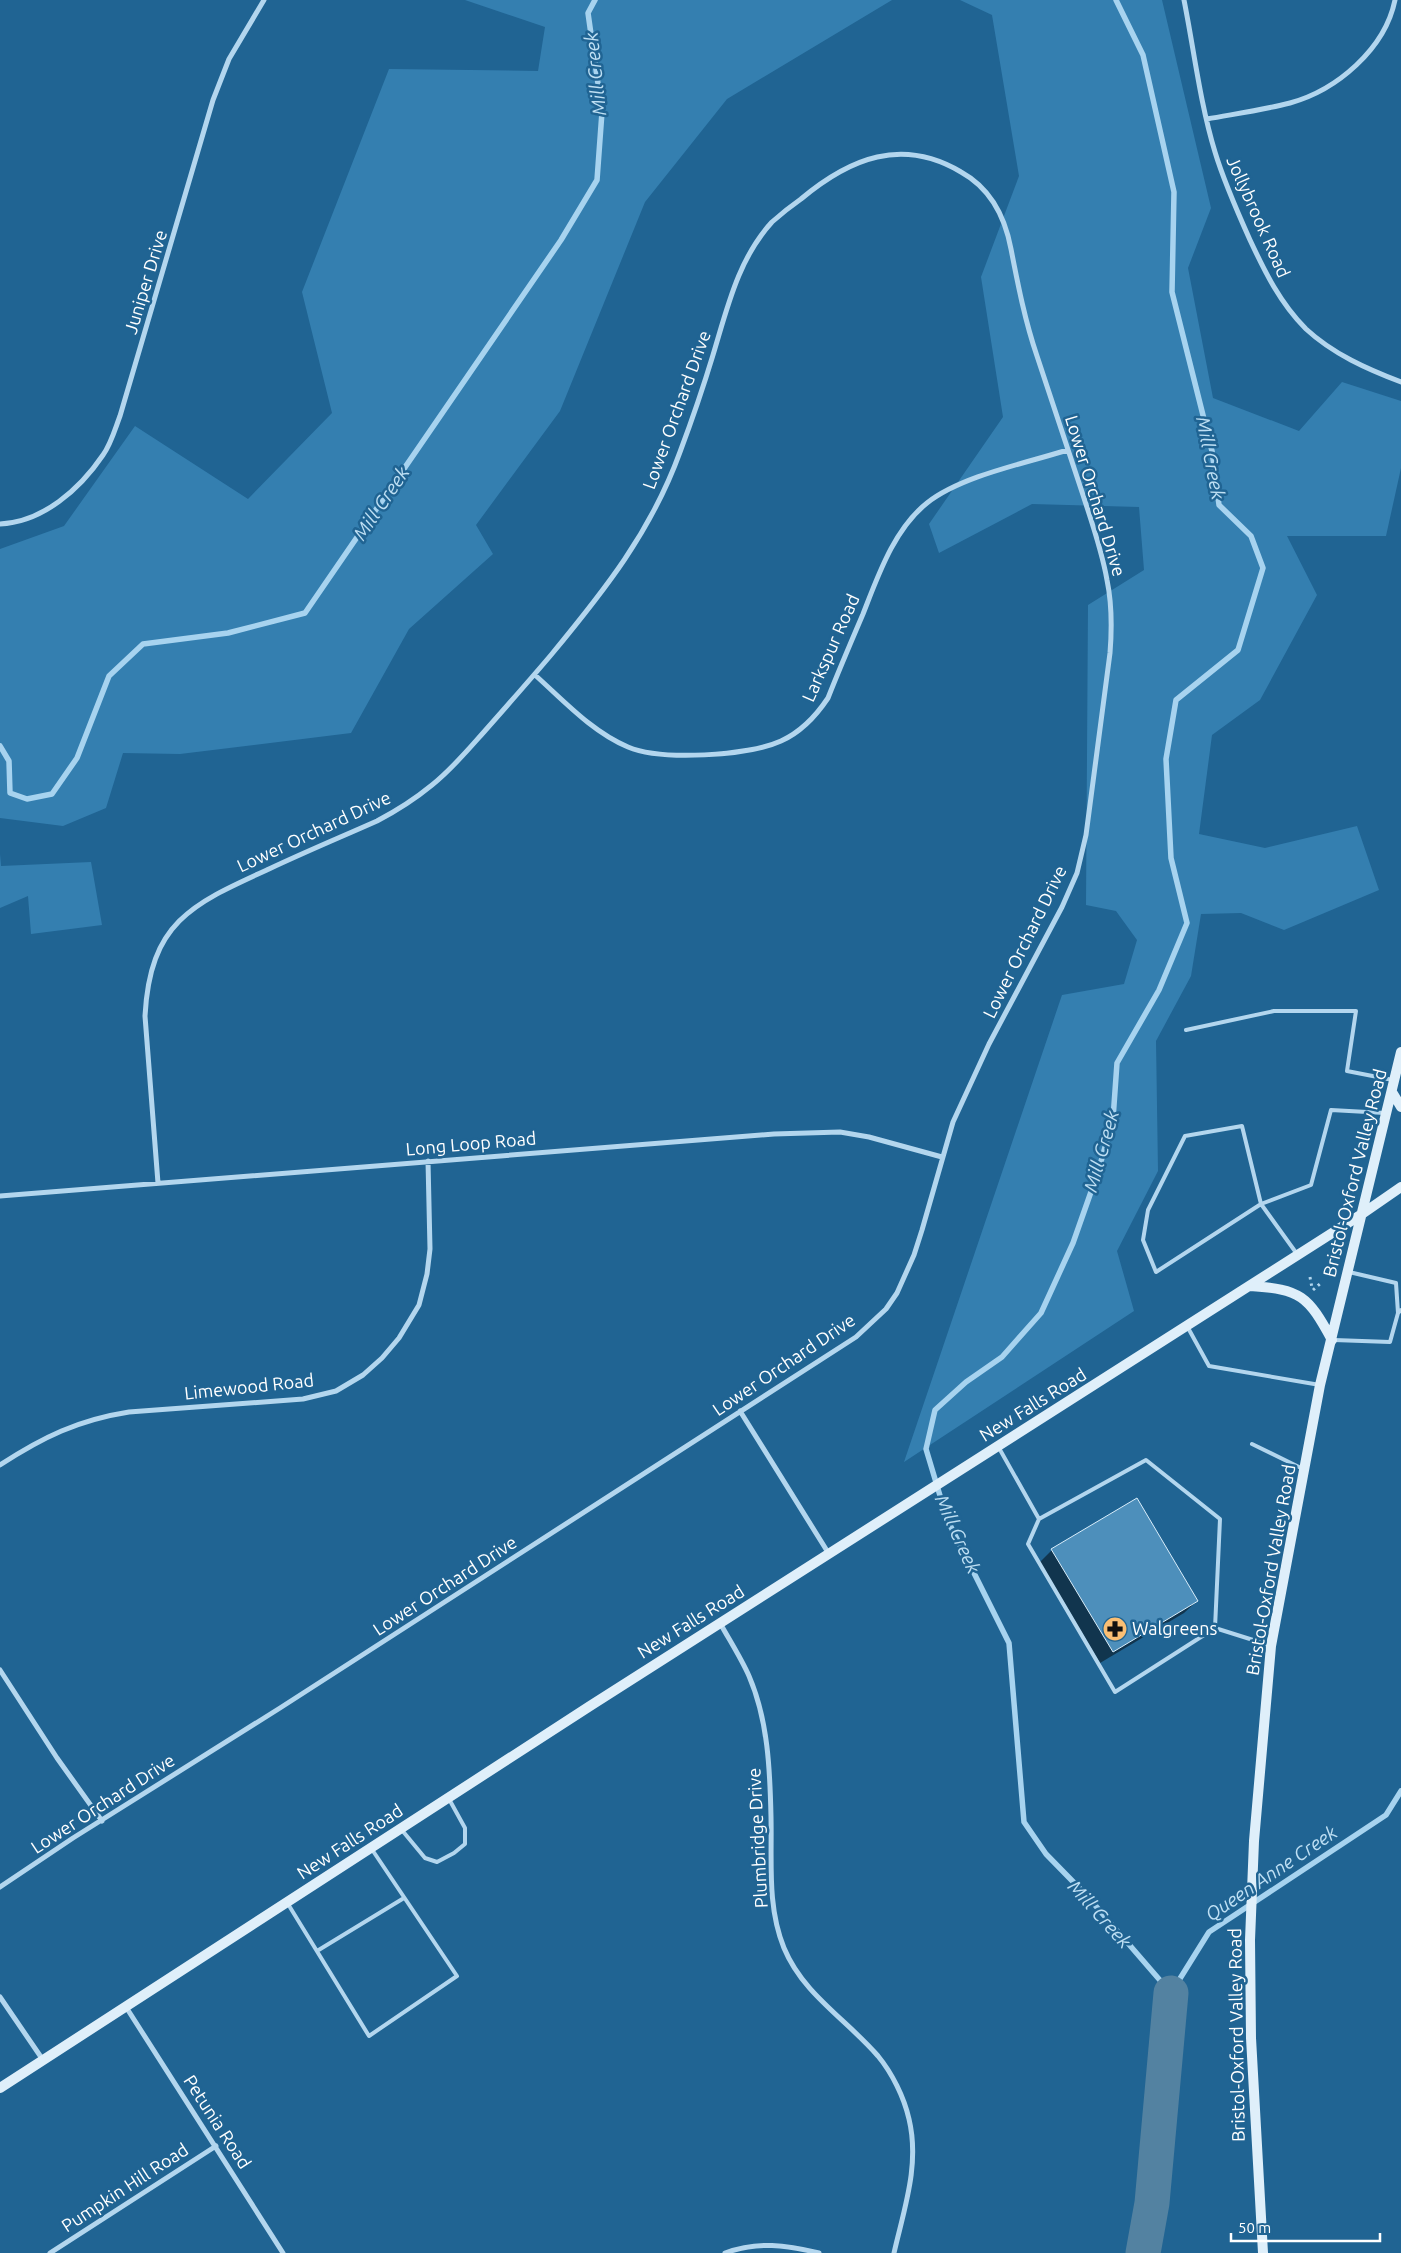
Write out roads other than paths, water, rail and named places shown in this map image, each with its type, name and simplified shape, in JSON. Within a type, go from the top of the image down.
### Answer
[{"type":"main road","name":"Bristol-Oxford Valley Road","points":[[1263,2253],[1251,2048],[1250,1940],[1254,1841],[1271,1646],[1320,1385],[1347,1271],[1388,1114],[1401,1052]]},
{"type":"main road","points":[[1392,1092],[1401,1107]]},
{"type":"main road","name":"New Falls Road","points":[[0,2088],[286,1902],[1250,1286],[1401,1187]]},
{"type":"main road","points":[[1250,1286],[1278,1288],[1299,1296],[1316,1310],[1332,1340]]},
{"type":"street","name":"Juniper Drive","points":[[0,524],[30,518],[46,510],[69,494],[104,454],[120,416],[213,100],[229,58],[264,0]]},
{"type":"street","name":"Jollybrook Road","points":[[1184,0],[1215,152],[1233,201],[1265,273],[1280,300],[1325,345],[1363,367],[1401,382]]},
{"type":"street","points":[[1207,119],[1291,103],[1318,92],[1341,78],[1362,60],[1377,40],[1388,21],[1395,0]]},
{"type":"street","name":"Lower Orchard Drive","points":[[0,1888],[856,1337],[886,1309],[897,1293],[914,1255],[953,1122],[970,1082],[1062,907],[1077,873],[1086,835],[1106,692],[1112,624],[1108,580],[1098,541],[1035,351],[1021,298],[1007,229],[998,208],[988,194],[971,177],[932,158],[906,154],[879,156],[858,162],[833,175],[811,190],[773,222],[756,244],[737,278],[707,376],[679,456],[656,508],[631,552],[584,617],[535,675],[453,766],[432,786],[401,808],[377,821],[220,891],[189,911],[172,929],[162,945],[150,974],[145,1016],[158,1183]]},
{"type":"street","name":"Larkspur Road","points":[[535,675],[581,716],[609,736],[643,752],[666,756],[703,755],[758,748],[781,741],[803,727],[818,712],[828,698],[875,583],[896,541],[911,518],[926,503],[946,491],[975,479],[1068,450]]},
{"type":"street","name":"Long Loop Road","points":[[0,1196],[774,1134],[840,1132],[869,1137],[942,1157]]},
{"type":"street","name":"Limewood Road","points":[[0,1465],[61,1430],[110,1415],[303,1399],[336,1391],[363,1375],[400,1338],[419,1305],[427,1274],[430,1249],[428,1161]]},
{"type":"street","points":[[740,1411],[829,1554]]},
{"type":"street","name":"Plumbridge Drive","points":[[720,1623],[750,1677],[767,1746],[771,1817],[770,1887],[784,1946],[791,1964],[807,1987],[878,2056],[890,2072],[900,2093],[909,2120],[914,2150],[913,2171],[894,2253]]},
{"type":"street","points":[[0,1670],[102,1821]]},
{"type":"street","points":[[0,1997],[44,2060]]},
{"type":"street","name":"Petunia Road","points":[[126,2006],[283,2253]]},
{"type":"street","name":"Pumpkin Hill Road","points":[[50,2253],[216,2146]]},
{"type":"street","points":[[725,2253],[763,2244],[787,2245],[819,2253]]},
{"type":"lane","points":[[1186,1030],[1274,1012],[1356,1011],[1347,1071],[1395,1081]]},
{"type":"lane","points":[[1298,1255],[1261,1204],[1242,1126],[1185,1136],[1148,1210],[1143,1240],[1156,1272],[1261,1204],[1311,1186],[1331,1110],[1388,1114]]},
{"type":"lane","points":[[1332,1340],[1390,1342],[1399,1312],[1396,1283],[1347,1271]]},
{"type":"lane","points":[[1187,1326],[1210,1366],[1320,1385]]},
{"type":"lane","points":[[1252,1444],[1305,1470]]},
{"type":"lane","points":[[998,1446],[1039,1519]]},
{"type":"lane","points":[[1146,1460],[1220,1518],[1215,1628],[1115,1692],[1028,1544],[1039,1519],[1146,1460]]},
{"type":"lane","points":[[1215,1628],[1271,1646]]},
{"type":"lane","points":[[401,1829],[425,1858],[437,1862],[454,1853],[465,1844],[466,1828],[448,1798]]},
{"type":"lane","points":[[286,1902],[369,2036],[457,1976],[371,1848]]},
{"type":"lane","points":[[317,1951],[404,1898]]},
{"type":"waterway","name":"Mill Creek","points":[[0,746],[9,761],[10,793],[27,799],[52,794],[77,758],[109,676],[143,644],[228,633],[305,613],[561,240],[597,180],[602,112],[588,13],[595,0]]},
{"type":"waterway","name":"Mill Creek","points":[[1116,0],[1143,55],[1174,192],[1172,292],[1212,451],[1219,505],[1251,536],[1263,568],[1238,650],[1176,700],[1166,759],[1171,858],[1187,923],[1159,990],[1117,1063],[1113,1119],[1098,1172],[1073,1243],[1041,1313],[1002,1357],[966,1382],[935,1410],[926,1449],[947,1519],[1009,1643],[1024,1822],[1046,1854],[1088,1897],[1171,1993],[1209,1932],[1386,1815],[1401,1791]]},
{"type":"waterway","name":"Mill Creek","points":[[1143,2253],[1152,2203],[1171,1993]]},
{"type":"place","name":"Walgreens","points":[[1115,1629]]},
{"type":"water label","name":"Queen Anne Creek","points":[[1271,1873]]}]
